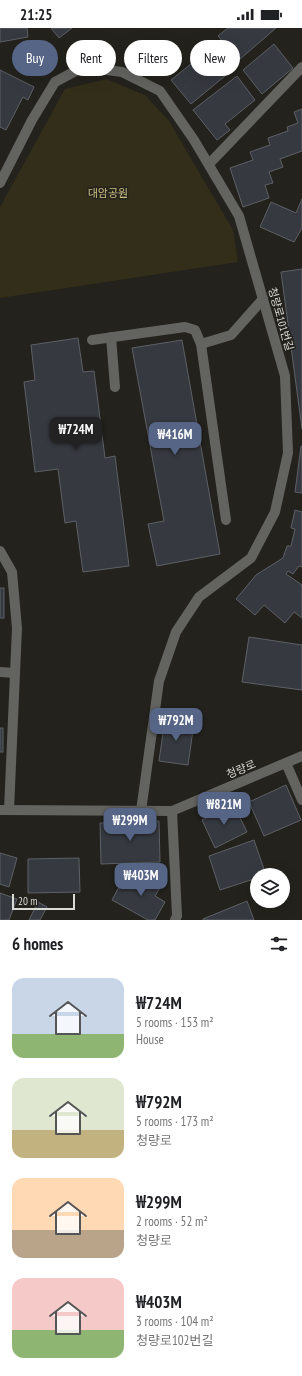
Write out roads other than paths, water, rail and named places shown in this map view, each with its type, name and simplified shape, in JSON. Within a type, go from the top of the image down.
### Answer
[{"type":"street","name":"청량로101번길","points":[[0,183],[32,120],[56,82],[83,67],[122,72],[160,91],[209,164],[239,216],[285,376],[288,453],[275,512],[251,558],[199,598],[176,632],[159,681],[141,811]]},
{"type":"street","points":[[209,164],[302,67]]},
{"type":"street","points":[[201,344],[231,335],[263,299]]},
{"type":"street","points":[[92,340],[185,327],[196,330],[201,344],[226,520]]},
{"type":"street","points":[[111,338],[115,387]]},
{"type":"street","points":[[0,551],[12,572],[17,628],[15,673],[4,810]]},
{"type":"street","points":[[0,571],[12,572]]},
{"type":"street","points":[[0,672],[15,673]]},
{"type":"street","name":"청량로","points":[[4,810],[172,812],[302,756]]},
{"type":"street","points":[[286,763],[302,800]]},
{"type":"street","points":[[172,812],[177,916],[175,920]]},
{"type":"park label","name":"대암공원","points":[[108,193]]}]
